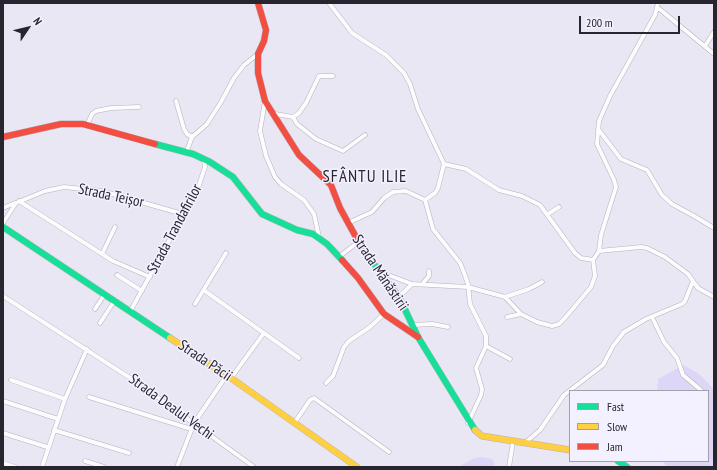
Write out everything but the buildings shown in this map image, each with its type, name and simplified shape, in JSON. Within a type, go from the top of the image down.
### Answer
[{"type":"street","name":"Strada Mănăstirii","points":[[258,3],[266,30],[264,41],[258,54],[258,78],[265,101],[275,114],[285,134],[299,155],[331,185],[358,242],[399,297],[418,337],[468,423],[482,436],[524,444],[569,450]]},
{"type":"street","points":[[329,3],[352,33],[386,55],[407,77],[418,109],[444,164],[438,188],[435,193],[425,200]]},
{"type":"street","points":[[381,272],[412,284],[423,283],[443,286],[468,287],[505,297],[521,314],[547,326],[559,324],[594,281],[596,272],[593,260],[599,251],[601,235],[616,187],[597,144],[598,130],[608,100],[655,15],[658,5],[714,54]]},
{"type":"street","points":[[705,46],[714,32]]},
{"type":"street","name":"Strada Mănăstirii","points":[[192,137],[207,124],[222,102],[234,78],[244,65],[258,54]]},
{"type":"street","points":[[275,114],[293,117],[299,113],[306,103],[318,76],[333,76]]},
{"type":"street","points":[[176,101],[184,129],[187,134],[192,137],[186,153]]},
{"type":"street","points":[[265,101],[260,131],[261,141],[268,161],[281,184],[304,200],[310,208],[317,221],[318,237]]},
{"type":"street","points":[[87,125],[92,114],[96,112],[110,108],[139,107]]},
{"type":"street","points":[[293,117],[297,124],[316,139],[342,151],[365,135]]},
{"type":"street","points":[[3,137],[62,124],[87,125],[186,153],[207,161],[233,177],[262,214],[297,230],[318,237],[340,256],[366,288],[384,314],[401,327],[418,337]]},
{"type":"street","points":[[598,130],[621,159],[647,170],[662,195],[672,204],[714,228]]},
{"type":"street","name":"Strada Trandafirilor","points":[[131,310],[198,188],[207,161]]},
{"type":"street","points":[[444,164],[466,169],[499,190],[534,202],[548,214],[571,248],[581,258],[593,260]]},
{"type":"street","name":"Strada Teișor","points":[[3,208],[53,188],[86,188],[183,214]]},
{"type":"street","points":[[348,223],[372,212],[380,205],[384,198],[393,192],[406,191],[425,200],[433,229],[460,263],[467,278],[470,304],[485,331],[486,346],[476,368],[482,389],[481,395],[468,423]]},
{"type":"street","points":[[3,223],[17,202],[102,254],[122,265],[150,277]]},
{"type":"street","points":[[548,214],[559,207]]},
{"type":"street","points":[[102,254],[115,227]]},
{"type":"street","name":"Strada Păcii","points":[[3,228],[131,310],[295,422],[357,467]]},
{"type":"street","points":[[340,256],[358,242]]},
{"type":"street","points":[[599,251],[641,247],[647,248],[659,253],[688,274],[698,288],[714,297]]},
{"type":"street","points":[[195,304],[226,253]]},
{"type":"street","points":[[423,283],[429,276],[430,271]]},
{"type":"street","name":"Strada Trandafirilor","points":[[117,276],[142,291]]},
{"type":"street","points":[[570,390],[603,365],[624,332],[652,317],[682,304],[693,281]]},
{"type":"street","points":[[505,297],[529,289],[542,282]]},
{"type":"street","points":[[399,297],[412,284]]},
{"type":"street","points":[[204,291],[299,358]]},
{"type":"street","points":[[95,309],[105,294]]},
{"type":"street","name":"Strada Dealul Vechi","points":[[3,296],[87,349],[194,423],[254,467]]},
{"type":"street","points":[[100,323],[115,300]]},
{"type":"street","points":[[326,383],[333,376],[344,347],[348,341],[370,327],[384,314]]},
{"type":"street","points":[[507,317],[521,314]]},
{"type":"street","points":[[652,317],[664,342],[677,358],[683,375],[701,390]]},
{"type":"street","points":[[412,325],[432,324],[448,326]]},
{"type":"street","points":[[177,467],[194,423],[264,333]]},
{"type":"street","points":[[486,346],[510,359]]},
{"type":"street","points":[[42,467],[47,447],[65,399],[87,349]]},
{"type":"street","points":[[11,380],[65,399]]},
{"type":"street","points":[[524,444],[540,430],[564,395],[569,391]]},
{"type":"street","points":[[89,397],[191,428]]},
{"type":"street","points":[[295,422],[310,400],[314,398],[389,452]]},
{"type":"street","points":[[3,401],[58,419]]},
{"type":"street","points":[[54,430],[129,453]]},
{"type":"street","points":[[3,433],[47,447]]},
{"type":"street","points":[[509,467],[513,442]]},
{"type":"street","points":[[85,460],[104,467]]},
{"type":"street","points":[[3,463],[15,467]]},
{"type":"shaded area","points":[[683,365],[698,373],[714,389],[714,467],[667,467],[663,462],[709,462],[709,390],[657,390],[658,379]]},
{"type":"shaded area","points":[[481,457],[492,459],[494,462],[494,467],[458,467],[475,458]]},
{"type":"traffic: fast","points":[[155,144],[193,154],[210,162],[233,177],[262,214],[297,230],[313,234],[327,244],[342,260]]},
{"type":"traffic: fast","points":[[3,227],[170,338]]},
{"type":"traffic: fast","points":[[362,248],[399,297],[418,337],[475,430]]},
{"type":"traffic: fast","points":[[620,462],[627,467]]},
{"type":"traffic: slow","points":[[170,338],[231,378],[357,467]]},
{"type":"traffic: slow","points":[[475,430],[482,436],[569,450]]},
{"type":"traffic: jam","points":[[258,3],[266,30],[264,41],[258,54],[258,73],[265,101],[299,155],[331,185],[340,208],[362,248]]},
{"type":"traffic: jam","points":[[3,137],[61,124],[83,124],[155,144]]},
{"type":"traffic: jam","points":[[342,260],[358,278],[384,314],[418,337]]},
{"type":"district","name":"SFÂNTU ILIE","points":[[365,177]]}]
